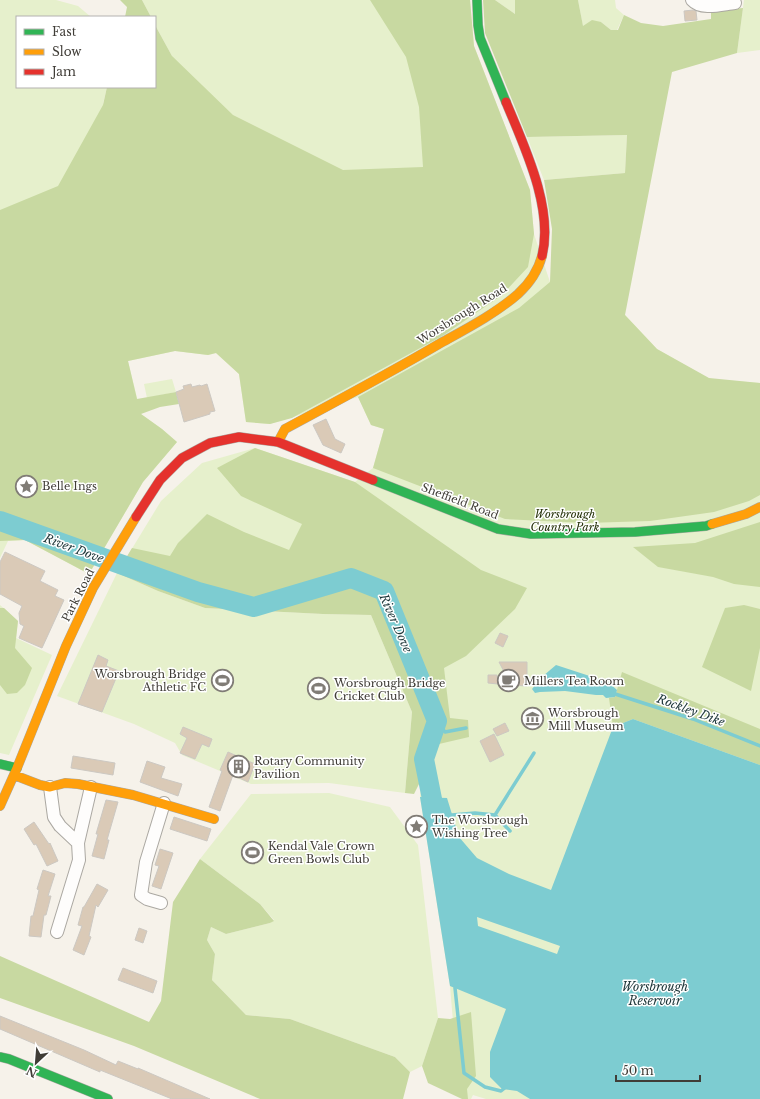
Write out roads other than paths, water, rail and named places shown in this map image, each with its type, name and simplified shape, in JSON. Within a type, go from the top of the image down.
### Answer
[{"type":"main road","name":"Worsbrough Road","points":[[278,442],[285,429],[382,377],[503,306],[535,275],[540,263],[543,249],[544,216],[540,197],[532,172],[479,33],[477,0]]},
{"type":"main road","name":"Park Road","points":[[0,806],[16,771],[66,646],[94,588],[117,548],[160,480],[182,458],[210,443],[239,437],[278,442]]},
{"type":"main road","name":"Sheffield Road","points":[[278,442],[498,529],[531,534],[620,532],[706,526],[746,514],[760,507]]},
{"type":"main road","points":[[0,764],[16,771],[40,785],[50,787],[65,783],[133,795],[214,819]]},
{"type":"main road","points":[[0,1057],[108,1099]]},
{"type":"street","points":[[692,0],[695,3],[707,6],[735,2]]},
{"type":"street","points":[[50,787],[54,816],[60,826],[78,844]]},
{"type":"street","points":[[57,932],[79,860],[78,844],[91,787]]},
{"type":"street","points":[[161,903],[147,899],[141,895],[146,862],[164,803]]},
{"type":"water","points":[[556,665],[608,682],[617,690],[615,697],[606,698],[603,695],[565,691],[535,693],[532,689],[543,676]]},
{"type":"water","name":"Worsbrough Reservoir","points":[[633,719],[760,765],[760,1099],[530,1099],[517,1091],[502,1089],[490,1077],[490,1052],[506,1009],[450,986],[420,797],[447,798],[459,837],[477,858],[509,874],[551,890],[613,727]],"holes":[[[477,917],[560,946],[557,954],[478,926]]]},
{"type":"waterway","name":"River Dove","points":[[0,521],[198,592],[254,607],[351,578],[384,591],[437,721],[424,759],[437,824]]},
{"type":"waterway","name":"Rockley Dike","points":[[612,693],[693,719],[760,746]]},
{"type":"waterway","points":[[437,721],[445,732],[466,728]]},
{"type":"waterway","points":[[447,815],[475,813],[495,815],[534,753]]},
{"type":"waterway","points":[[495,815],[510,831]]},
{"type":"waterway","points":[[456,984],[455,988],[464,1073],[485,1087],[501,1091],[506,1087]]},
{"type":"place","name":"Belle Ings","points":[[27,486]]},
{"type":"place","name":"Worsbrough Bridge Athletic FC","points":[[222,680]]},
{"type":"place","name":"Millers Tea Room","points":[[508,681]]},
{"type":"place","name":"Worsbrough Bridge Cricket Club","points":[[318,689]]},
{"type":"place","name":"Worsbrough Mill Museum","points":[[533,719]]},
{"type":"place","name":"Rotary Community Pavilion","points":[[238,767]]},
{"type":"place","name":"The Worsbrough Wishing Tree","points":[[416,826]]},
{"type":"place","name":"Kendal Vale Crown Green Bowls Club","points":[[253,852]]},
{"type":"park label","name":"Worsbrough Country Park","points":[[565,520]]}]
